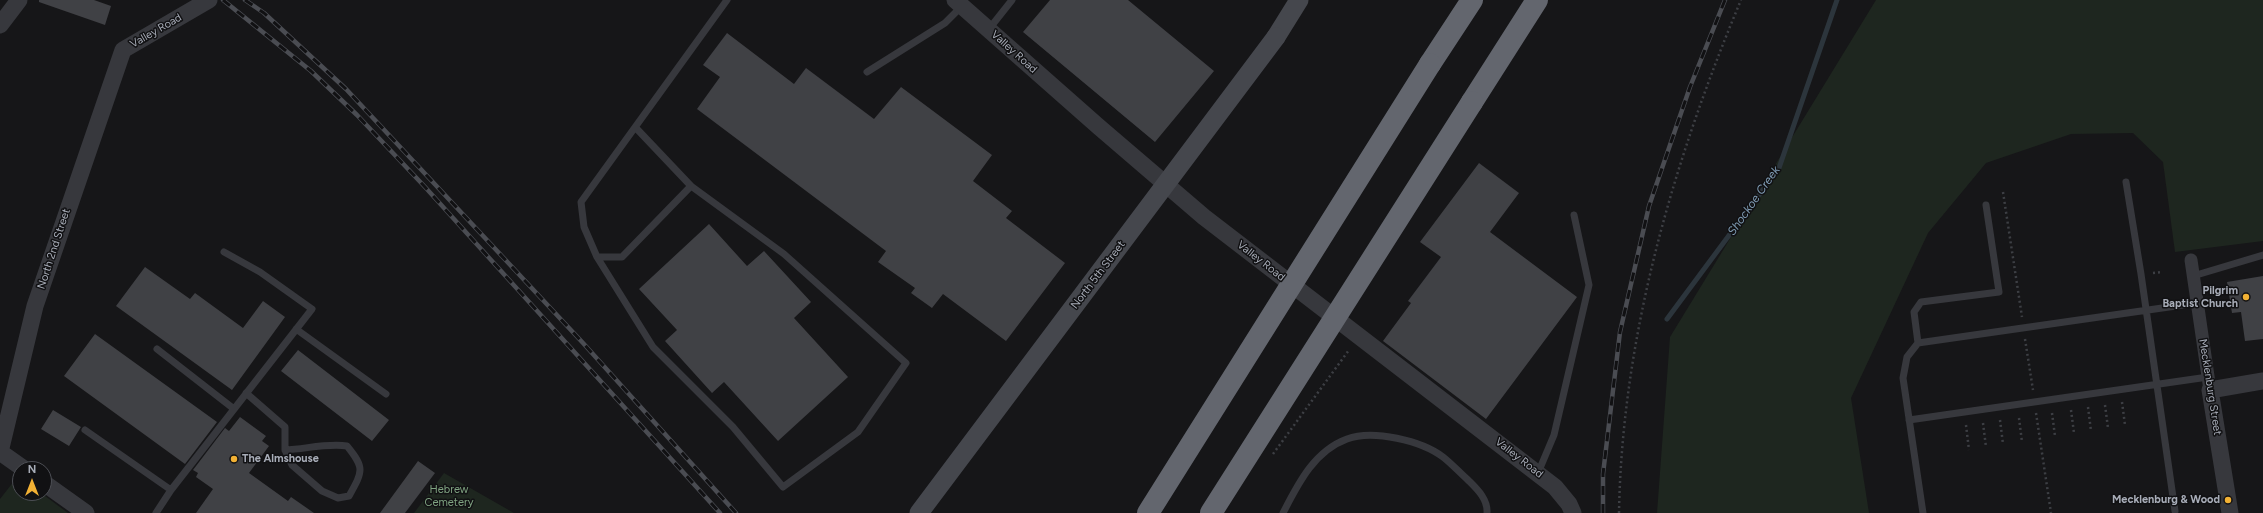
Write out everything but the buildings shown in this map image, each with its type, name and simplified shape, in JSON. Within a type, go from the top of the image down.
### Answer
[{"type":"highway","points":[[1148,513],[1430,64],[1472,0]]},
{"type":"highway","points":[[1211,513],[1537,0]]},
{"type":"main road","name":"North 5th Street","points":[[920,513],[1276,37],[1299,0]]},
{"type":"street","points":[[0,25],[19,0]]},
{"type":"street","name":"Valley Road","points":[[123,50],[209,0]]},
{"type":"street","name":"Valley Road","points":[[959,3],[1204,217],[1555,487],[1569,504],[1573,513]]},
{"type":"street","name":"North 2nd Street","points":[[0,452],[35,306],[123,50]]},
{"type":"street","name":"Mecklenburg Street","points":[[2191,260],[2230,513]]},
{"type":"street","points":[[2209,383],[2263,381]]},
{"type":"street","points":[[0,452],[13,461]]},
{"type":"street","points":[[52,489],[86,513]]},
{"type":"lane","points":[[636,128],[691,186],[784,254],[906,363],[858,432],[783,487],[733,427],[653,347],[597,257],[584,227],[581,202],[636,128],[727,0]]},
{"type":"lane","points":[[989,30],[1012,0]]},
{"type":"lane","points":[[867,72],[945,23],[959,3]]},
{"type":"lane","points":[[2126,182],[2147,310],[2175,511]]},
{"type":"lane","points":[[597,257],[622,257],[691,186]]},
{"type":"lane","points":[[1918,343],[1914,312],[1922,302],[1999,292],[1986,205]]},
{"type":"lane","points":[[1538,473],[1554,435],[1589,286],[1574,215]]},
{"type":"lane","points":[[156,513],[171,490],[312,310],[260,272],[224,252]]},
{"type":"lane","points":[[2194,276],[2263,255]]},
{"type":"lane","points":[[1923,513],[1903,378],[1907,357],[1918,343],[2197,303]]},
{"type":"lane","points":[[296,329],[386,394]]},
{"type":"lane","points":[[157,349],[234,409]]},
{"type":"lane","points":[[1909,420],[2156,383],[2209,383]]},
{"type":"lane","points":[[246,393],[285,427],[285,450],[292,465],[322,491],[338,498],[349,496],[359,478],[359,462],[347,446],[331,444],[314,448],[285,450]]},
{"type":"lane","points":[[85,430],[171,490]]},
{"type":"lane","points":[[1283,513],[1303,475],[1322,453],[1348,438],[1371,436],[1403,439],[1443,457],[1477,489],[1488,505],[1487,513]]},
{"type":"path","points":[[1619,513],[1620,457],[1634,359],[1654,260],[1678,169],[1716,60],[1741,0]]},
{"type":"path","points":[[2003,192],[2051,513]]},
{"type":"path","points":[[2148,274],[2162,272]]},
{"type":"path","points":[[1272,455],[1359,336]]},
{"type":"path","points":[[2122,402],[2125,425]]},
{"type":"path","points":[[2105,405],[2108,428]]},
{"type":"path","points":[[2088,407],[2092,430]]},
{"type":"path","points":[[2071,410],[2074,433]]},
{"type":"path","points":[[2052,413],[2055,436]]},
{"type":"path","points":[[2019,418],[2022,442]]},
{"type":"path","points":[[2000,420],[2003,444]]},
{"type":"path","points":[[1983,423],[1986,447]]},
{"type":"path","points":[[1966,426],[1969,450]]},
{"type":"green space","points":[[1876,0],[2263,0],[2263,241],[2175,252],[2163,162],[2133,133],[2071,134],[1986,163],[1928,233],[1851,398],[1869,513],[1657,513],[1670,337]]},
{"type":"green space","name":"Hebrew Cemetery","points":[[444,473],[514,513],[414,513]]},
{"type":"green space","points":[[12,484],[12,501],[52,501],[68,513],[0,513],[0,499]]},
{"type":"waterway","name":"Shockoe Creek","points":[[1667,319],[1779,168],[1837,0]]},
{"type":"railway","points":[[223,0],[311,71],[357,115],[425,187],[720,513]]},
{"type":"railway","points":[[245,0],[264,13],[346,89],[583,343],[736,513]]},
{"type":"railway","points":[[1603,513],[1603,474],[1620,332],[1649,206],[1690,87],[1725,0]]},
{"type":"place","name":"Pilgrim Baptist Church","points":[[2246,297]]},
{"type":"place","name":"The Almshouse","points":[[234,459]]},
{"type":"place","name":"Mecklenburg & Wood","points":[[2228,500]]}]
